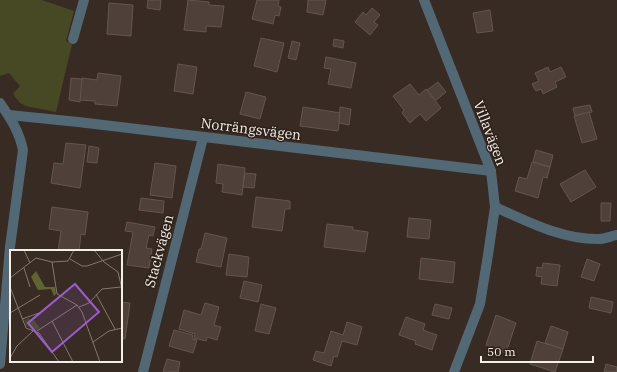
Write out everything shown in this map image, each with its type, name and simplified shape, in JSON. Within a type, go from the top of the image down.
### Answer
[{"type":"street","points":[[73,39],[84,0]]},
{"type":"street","name":"Villavägen","points":[[424,0],[490,171],[495,206],[480,304],[454,372]]},
{"type":"street","points":[[0,103],[9,115],[20,135],[23,150],[10,247],[0,364]]},
{"type":"street","name":"Norrängsvägen","points":[[9,115],[490,171]]},
{"type":"street","name":"Stackvägen","points":[[143,372],[203,138]]},
{"type":"street","points":[[495,206],[542,227],[572,237],[599,239],[617,235]]},
{"type":"green space","points":[[0,0],[42,0],[74,11],[66,41],[72,44],[56,112],[26,106],[20,103],[13,94],[20,86],[9,73],[0,76]]},
{"type":"building","points":[[148,0],[161,0],[160,10],[147,8]]},
{"type":"building","points":[[188,0],[209,2],[209,5],[224,6],[221,27],[206,26],[206,32],[184,30]]},
{"type":"building","points":[[257,0],[279,0],[278,6],[281,7],[279,16],[275,15],[273,24],[252,19]]},
{"type":"building","points":[[308,0],[326,0],[323,15],[307,12]]},
{"type":"building","points":[[109,3],[133,5],[131,36],[107,34]]},
{"type":"building","points":[[372,8],[380,15],[374,22],[378,25],[370,35],[355,22],[363,12],[366,15]]},
{"type":"building","points":[[490,10],[493,31],[477,33],[473,13]]},
{"type":"building","points":[[261,38],[284,43],[277,72],[254,66]]},
{"type":"building","points":[[334,39],[344,41],[343,48],[333,46]]},
{"type":"building","points":[[292,41],[300,43],[296,60],[288,58]]},
{"type":"building","points":[[326,57],[356,63],[351,88],[328,84],[331,69],[324,68]]},
{"type":"building","points":[[178,64],[197,67],[193,94],[174,91]]},
{"type":"building","points":[[548,67],[550,72],[561,67],[566,77],[555,82],[557,87],[543,94],[541,89],[536,91],[532,84],[539,81],[535,73]]},
{"type":"building","points":[[98,73],[121,76],[117,106],[95,104],[95,101],[79,100],[82,78],[97,80]]},
{"type":"building","points":[[71,78],[82,79],[80,102],[69,100]]},
{"type":"building","points":[[438,82],[446,92],[435,101],[427,90]]},
{"type":"building","points":[[410,84],[419,95],[426,89],[441,108],[426,121],[420,114],[410,123],[402,113],[404,110],[393,96]]},
{"type":"building","points":[[246,92],[266,97],[260,119],[240,114]]},
{"type":"building","points":[[590,105],[592,112],[575,116],[573,108]]},
{"type":"building","points":[[303,107],[341,113],[338,131],[300,126]]},
{"type":"building","points":[[340,107],[351,109],[349,125],[339,123]]},
{"type":"building","points":[[589,112],[597,139],[582,143],[574,116]]},
{"type":"building","points":[[66,143],[86,145],[80,188],[51,183],[54,163],[63,164]]},
{"type":"building","points":[[89,146],[99,148],[97,163],[87,162]]},
{"type":"building","points":[[536,150],[553,155],[550,167],[533,162]]},
{"type":"building","points":[[532,162],[550,167],[547,178],[543,177],[538,198],[515,191],[519,177],[527,179]]},
{"type":"building","points":[[155,163],[176,166],[172,198],[150,195]]},
{"type":"building","points":[[218,164],[245,168],[242,195],[222,192],[223,184],[216,183]]},
{"type":"building","points":[[585,170],[596,187],[571,202],[560,184]]},
{"type":"building","points":[[245,173],[256,174],[254,188],[243,187]]},
{"type":"building","points":[[256,197],[290,201],[290,209],[285,209],[282,231],[252,227]]},
{"type":"building","points":[[141,198],[164,201],[163,213],[139,210]]},
{"type":"building","points":[[601,203],[611,203],[610,221],[601,221]]},
{"type":"building","points":[[52,207],[88,212],[85,235],[81,234],[79,250],[58,250],[61,231],[49,229]]},
{"type":"building","points":[[409,218],[431,220],[429,239],[407,237]]},
{"type":"building","points":[[127,222],[155,227],[153,236],[149,235],[146,248],[152,249],[149,268],[127,265],[133,232],[125,231]]},
{"type":"building","points":[[327,224],[353,227],[353,230],[368,232],[365,252],[324,247]]},
{"type":"building","points":[[205,233],[227,238],[221,267],[196,262]]},
{"type":"building","points":[[229,254],[249,257],[247,277],[226,275]]},
{"type":"building","points":[[421,258],[455,262],[453,283],[419,279]]},
{"type":"building","points":[[587,259],[600,264],[594,281],[581,277]]},
{"type":"building","points":[[543,263],[560,265],[557,286],[541,284],[542,277],[536,276],[537,267],[542,268]]},
{"type":"building","points":[[244,281],[262,285],[258,302],[240,298]]},
{"type":"building","points":[[591,297],[613,302],[611,313],[589,308]]},
{"type":"building","points":[[122,302],[130,303],[125,339],[122,338]]},
{"type":"building","points":[[205,303],[219,307],[214,325],[221,327],[217,340],[207,337],[206,341],[194,338],[195,334],[179,329],[184,310],[201,315]]},
{"type":"building","points":[[261,304],[276,308],[269,334],[255,331]]},
{"type":"building","points":[[435,304],[452,308],[449,319],[432,315]]},
{"type":"building","points":[[496,315],[516,323],[506,353],[486,345]]},
{"type":"building","points":[[406,317],[425,324],[423,330],[437,335],[432,350],[415,344],[416,341],[399,335]]},
{"type":"building","points":[[347,322],[362,327],[357,345],[342,341],[337,357],[334,356],[331,366],[313,360],[316,351],[324,353],[331,331],[343,335]]},
{"type":"building","points":[[551,326],[568,332],[563,349],[545,343]]},
{"type":"building","points":[[174,330],[193,335],[192,339],[197,340],[193,353],[169,346]]},
{"type":"building","points":[[537,341],[563,349],[555,372],[530,364]]},
{"type":"building","points":[[167,359],[180,362],[178,372],[163,372]]},
{"type":"building","points":[[606,364],[617,367],[617,372],[604,372]]}]
